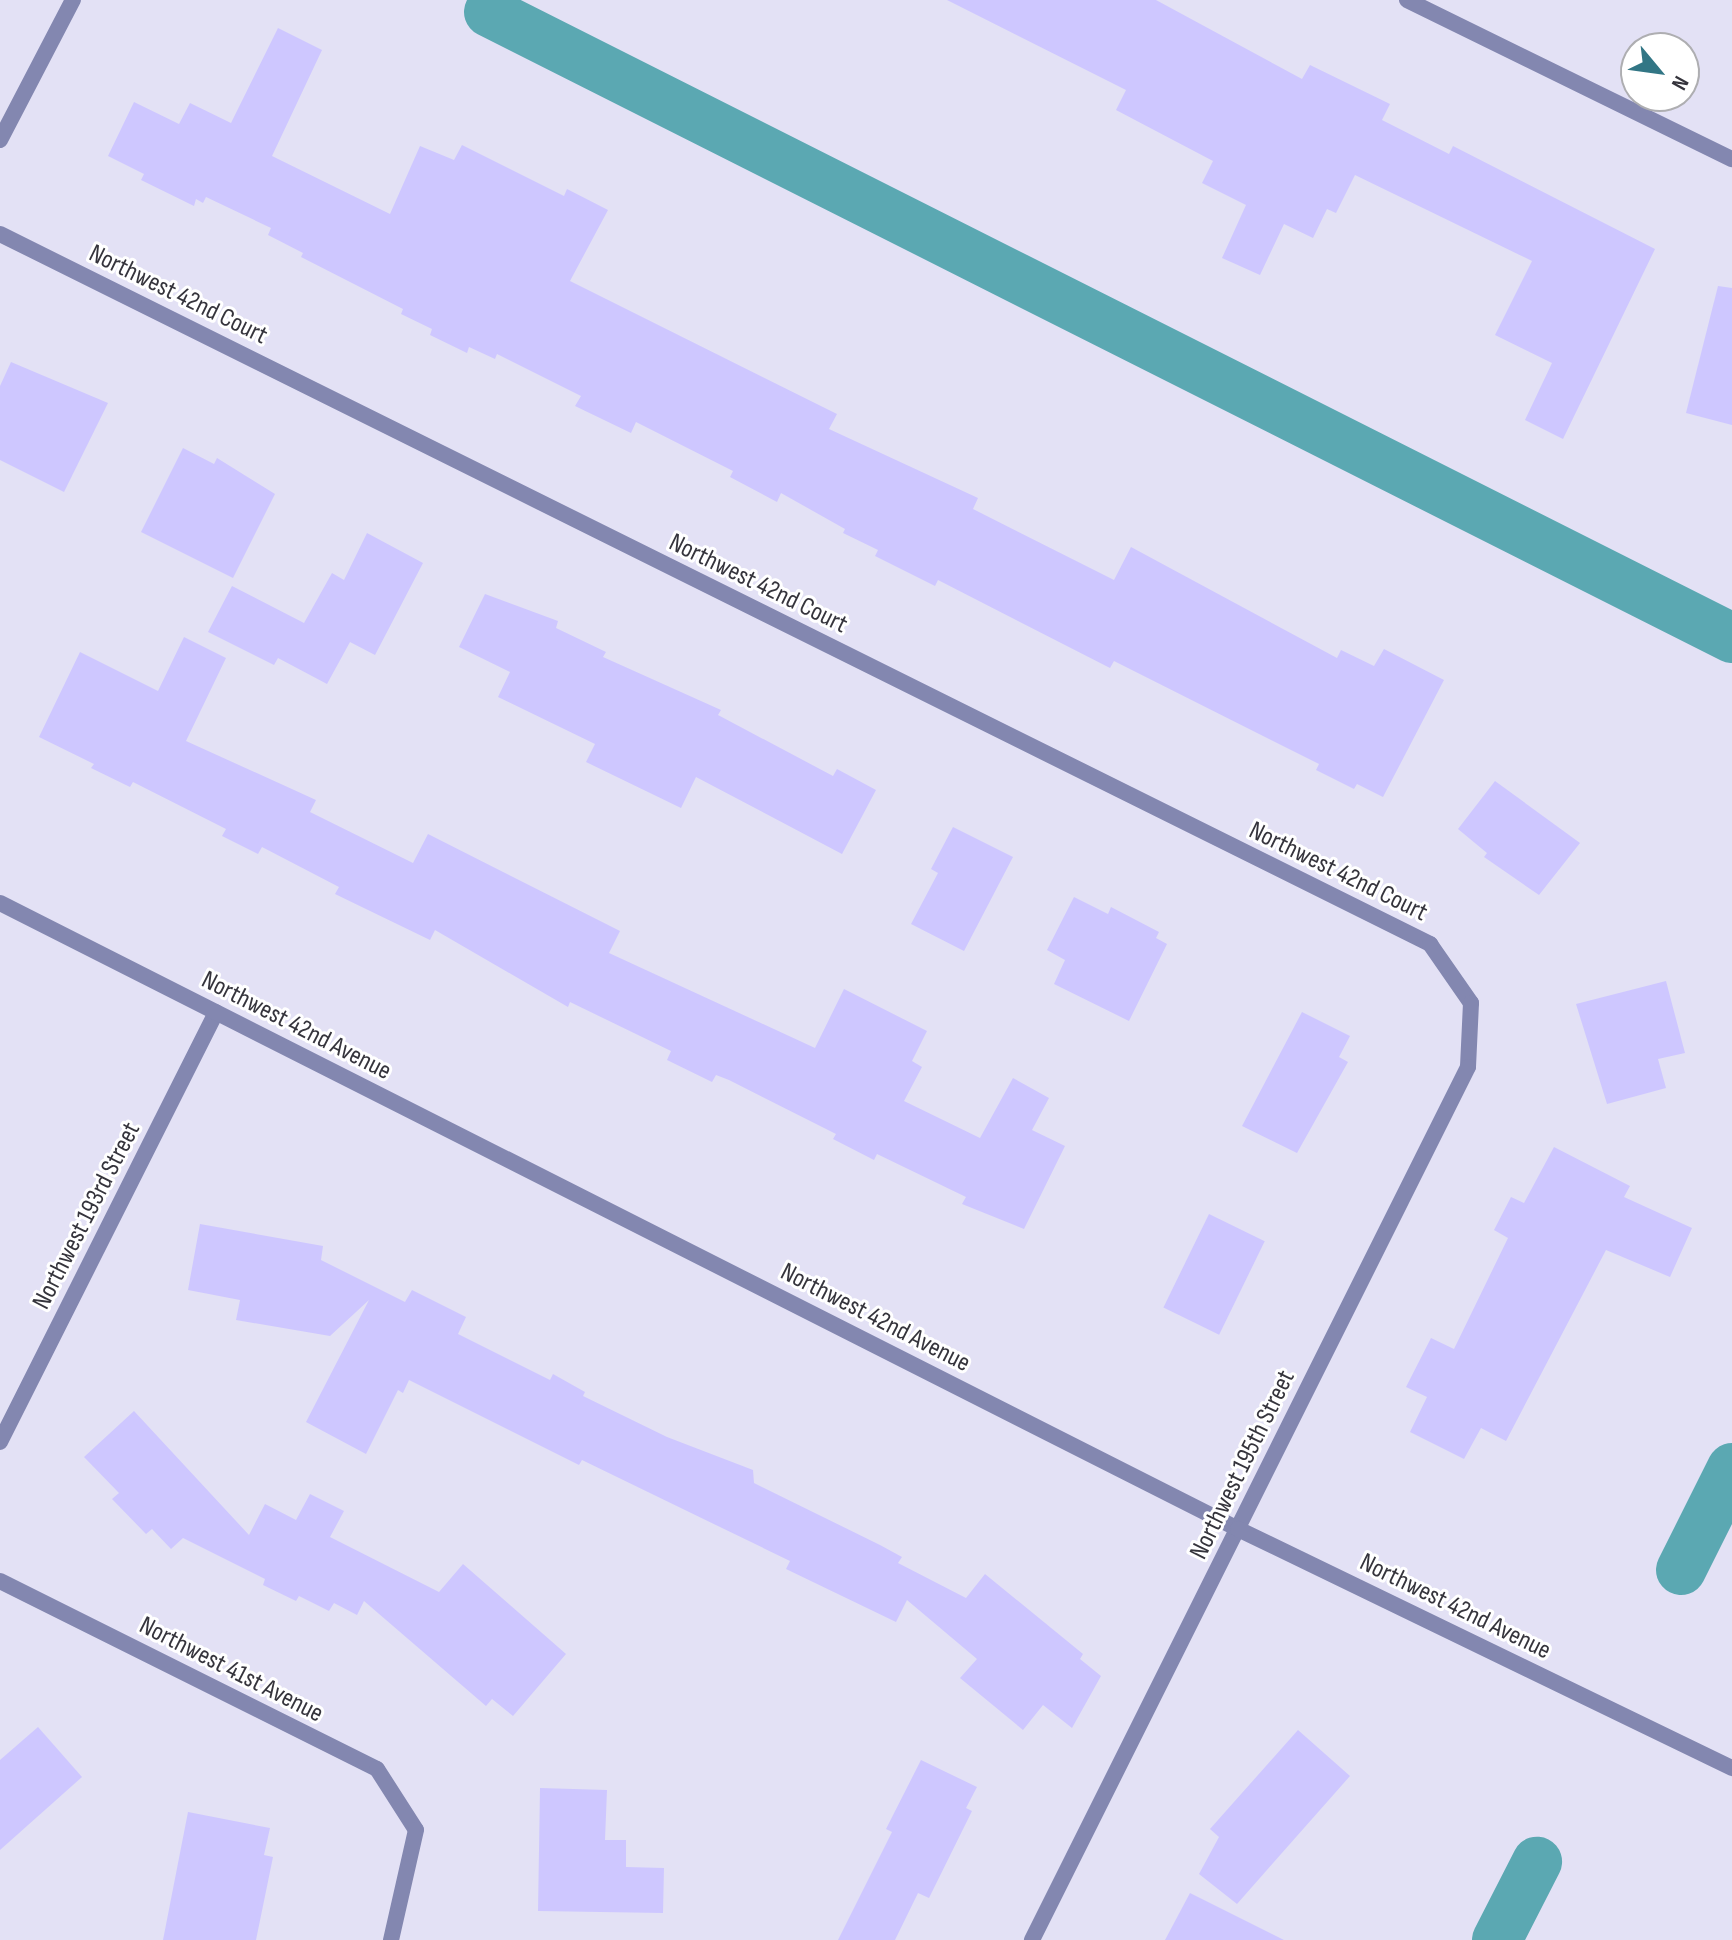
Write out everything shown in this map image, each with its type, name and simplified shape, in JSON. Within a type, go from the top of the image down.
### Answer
[{"type":"street","points":[[0,140],[73,0]]},
{"type":"street","points":[[1407,0],[1732,159]]},
{"type":"street","name":"Northwest 42nd Court","points":[[0,234],[1430,944],[1471,1003]]},
{"type":"street","name":"Northwest 42nd Avenue","points":[[0,903],[1238,1529],[1732,1768]]},
{"type":"street","name":"Northwest 195th Street","points":[[1032,1940],[1468,1067],[1471,1003]]},
{"type":"street","name":"Northwest 193rd Street","points":[[0,1442],[216,1012]]},
{"type":"street","name":"Northwest 41st Avenue","points":[[0,1581],[377,1769],[416,1830],[391,1940]]},
{"type":"building","points":[[947,0],[1156,0],[1302,79],[1310,65],[1390,104],[1382,120],[1449,154],[1453,146],[1655,249],[1563,439],[1525,420],[1552,363],[1495,335],[1532,261],[1355,175],[1336,213],[1327,209],[1313,238],[1284,224],[1260,275],[1222,258],[1246,205],[1202,183],[1213,161],[1116,110],[1126,90]]},
{"type":"building","points":[[278,28],[322,50],[272,156],[390,214],[420,146],[454,160],[462,145],[564,196],[567,189],[608,210],[570,281],[837,414],[829,429],[978,498],[973,509],[1114,580],[1131,547],[1337,658],[1341,650],[1374,666],[1384,649],[1444,680],[1383,797],[1357,784],[1354,789],[1316,770],[1319,764],[1114,661],[1110,668],[938,580],[935,586],[875,556],[878,550],[843,533],[845,529],[781,493],[777,502],[730,477],[733,471],[636,422],[631,433],[575,406],[581,396],[497,354],[495,359],[469,347],[467,353],[430,335],[432,329],[401,314],[403,309],[301,257],[303,253],[268,235],[271,228],[206,197],[203,203],[196,199],[194,206],[141,180],[144,174],[108,156],[134,102],[179,124],[190,103],[231,123]]},
{"type":"building","points":[[1718,286],[1732,288],[1732,425],[1686,413]]},
{"type":"building","points":[[11,362],[108,403],[64,492],[0,460],[0,386]]},
{"type":"building","points":[[183,448],[214,464],[217,458],[275,494],[233,578],[141,532]]},
{"type":"building","points":[[367,533],[423,563],[375,655],[350,642],[327,684],[278,658],[274,665],[208,632],[232,586],[304,623],[332,573],[344,580]]},
{"type":"building","points":[[485,594],[558,621],[556,628],[606,652],[603,657],[721,710],[718,715],[833,776],[837,769],[876,790],[842,854],[696,777],[681,808],[586,762],[595,744],[498,697],[510,672],[459,647]]},
{"type":"building","points":[[184,637],[226,658],[186,741],[316,800],[310,812],[413,863],[428,834],[620,931],[609,953],[815,1048],[844,989],[927,1031],[912,1061],[922,1067],[904,1101],[980,1138],[1013,1078],[1049,1098],[1032,1130],[1065,1146],[1024,1229],[962,1204],[966,1197],[877,1154],[874,1160],[833,1139],[836,1134],[729,1080],[716,1075],[712,1082],[667,1060],[671,1051],[570,1002],[568,1007],[435,930],[430,940],[335,894],[339,887],[262,847],[258,854],[222,836],[226,829],[133,782],[130,787],[91,768],[94,764],[39,737],[80,652],[158,691]]},
{"type":"building","points":[[1495,781],[1580,843],[1539,895],[1484,857],[1487,853],[1458,829]]},
{"type":"building","points":[[953,827],[1013,857],[964,951],[911,924],[938,873],[931,869]]},
{"type":"building","points":[[1074,897],[1108,914],[1111,907],[1159,932],[1156,938],[1167,944],[1129,1021],[1054,984],[1065,960],[1047,950]]},
{"type":"building","points":[[1666,981],[1685,1053],[1658,1059],[1666,1088],[1607,1104],[1576,1004]]},
{"type":"building","points":[[1302,1012],[1350,1036],[1339,1057],[1348,1062],[1297,1153],[1242,1126]]},
{"type":"building","points":[[1554,1147],[1630,1186],[1624,1197],[1692,1228],[1670,1277],[1606,1250],[1506,1441],[1481,1428],[1464,1459],[1410,1432],[1427,1397],[1406,1387],[1431,1338],[1454,1349],[1508,1238],[1494,1230],[1511,1197],[1524,1203]]},
{"type":"building","points":[[1209,1214],[1265,1241],[1219,1335],[1163,1307]]},
{"type":"building","points":[[200,1224],[323,1246],[321,1260],[405,1302],[412,1290],[466,1317],[458,1334],[550,1380],[553,1374],[585,1392],[583,1396],[667,1437],[753,1470],[754,1483],[880,1545],[902,1557],[898,1563],[966,1598],[985,1574],[1083,1654],[1080,1659],[1101,1676],[1072,1728],[1043,1705],[1023,1730],[960,1678],[977,1659],[907,1600],[896,1622],[786,1569],[790,1561],[582,1460],[579,1465],[409,1380],[403,1393],[398,1390],[366,1454],[306,1422],[369,1300],[330,1336],[236,1320],[240,1300],[188,1290]]},
{"type":"building","points":[[134,1411],[249,1535],[265,1504],[296,1520],[310,1494],[344,1511],[330,1537],[439,1592],[463,1564],[566,1654],[513,1716],[492,1699],[486,1706],[364,1601],[357,1615],[334,1603],[329,1611],[299,1596],[296,1601],[263,1585],[265,1579],[183,1538],[171,1549],[152,1529],[146,1534],[112,1499],[119,1493],[84,1457]]},
{"type":"building","points":[[38,1727],[82,1777],[0,1850],[0,1760]]},
{"type":"building","points":[[1298,1730],[1350,1776],[1237,1904],[1199,1874],[1219,1837],[1210,1829]]},
{"type":"building","points":[[921,1760],[977,1787],[966,1808],[972,1811],[929,1898],[918,1893],[895,1940],[838,1940],[892,1832],[886,1829]]},
{"type":"building","points":[[540,1788],[607,1790],[605,1840],[626,1840],[626,1867],[664,1868],[663,1913],[538,1911]]},
{"type":"building","points":[[188,1812],[270,1828],[264,1855],[273,1857],[256,1940],[163,1940]]},
{"type":"building","points":[[1190,1893],[1284,1940],[1165,1940]]},
{"type":"waterway","points":[[489,12],[1732,638]]},
{"type":"waterway","points":[[1681,1570],[1732,1468]]},
{"type":"waterway","points":[[1497,1940],[1537,1862]]}]
